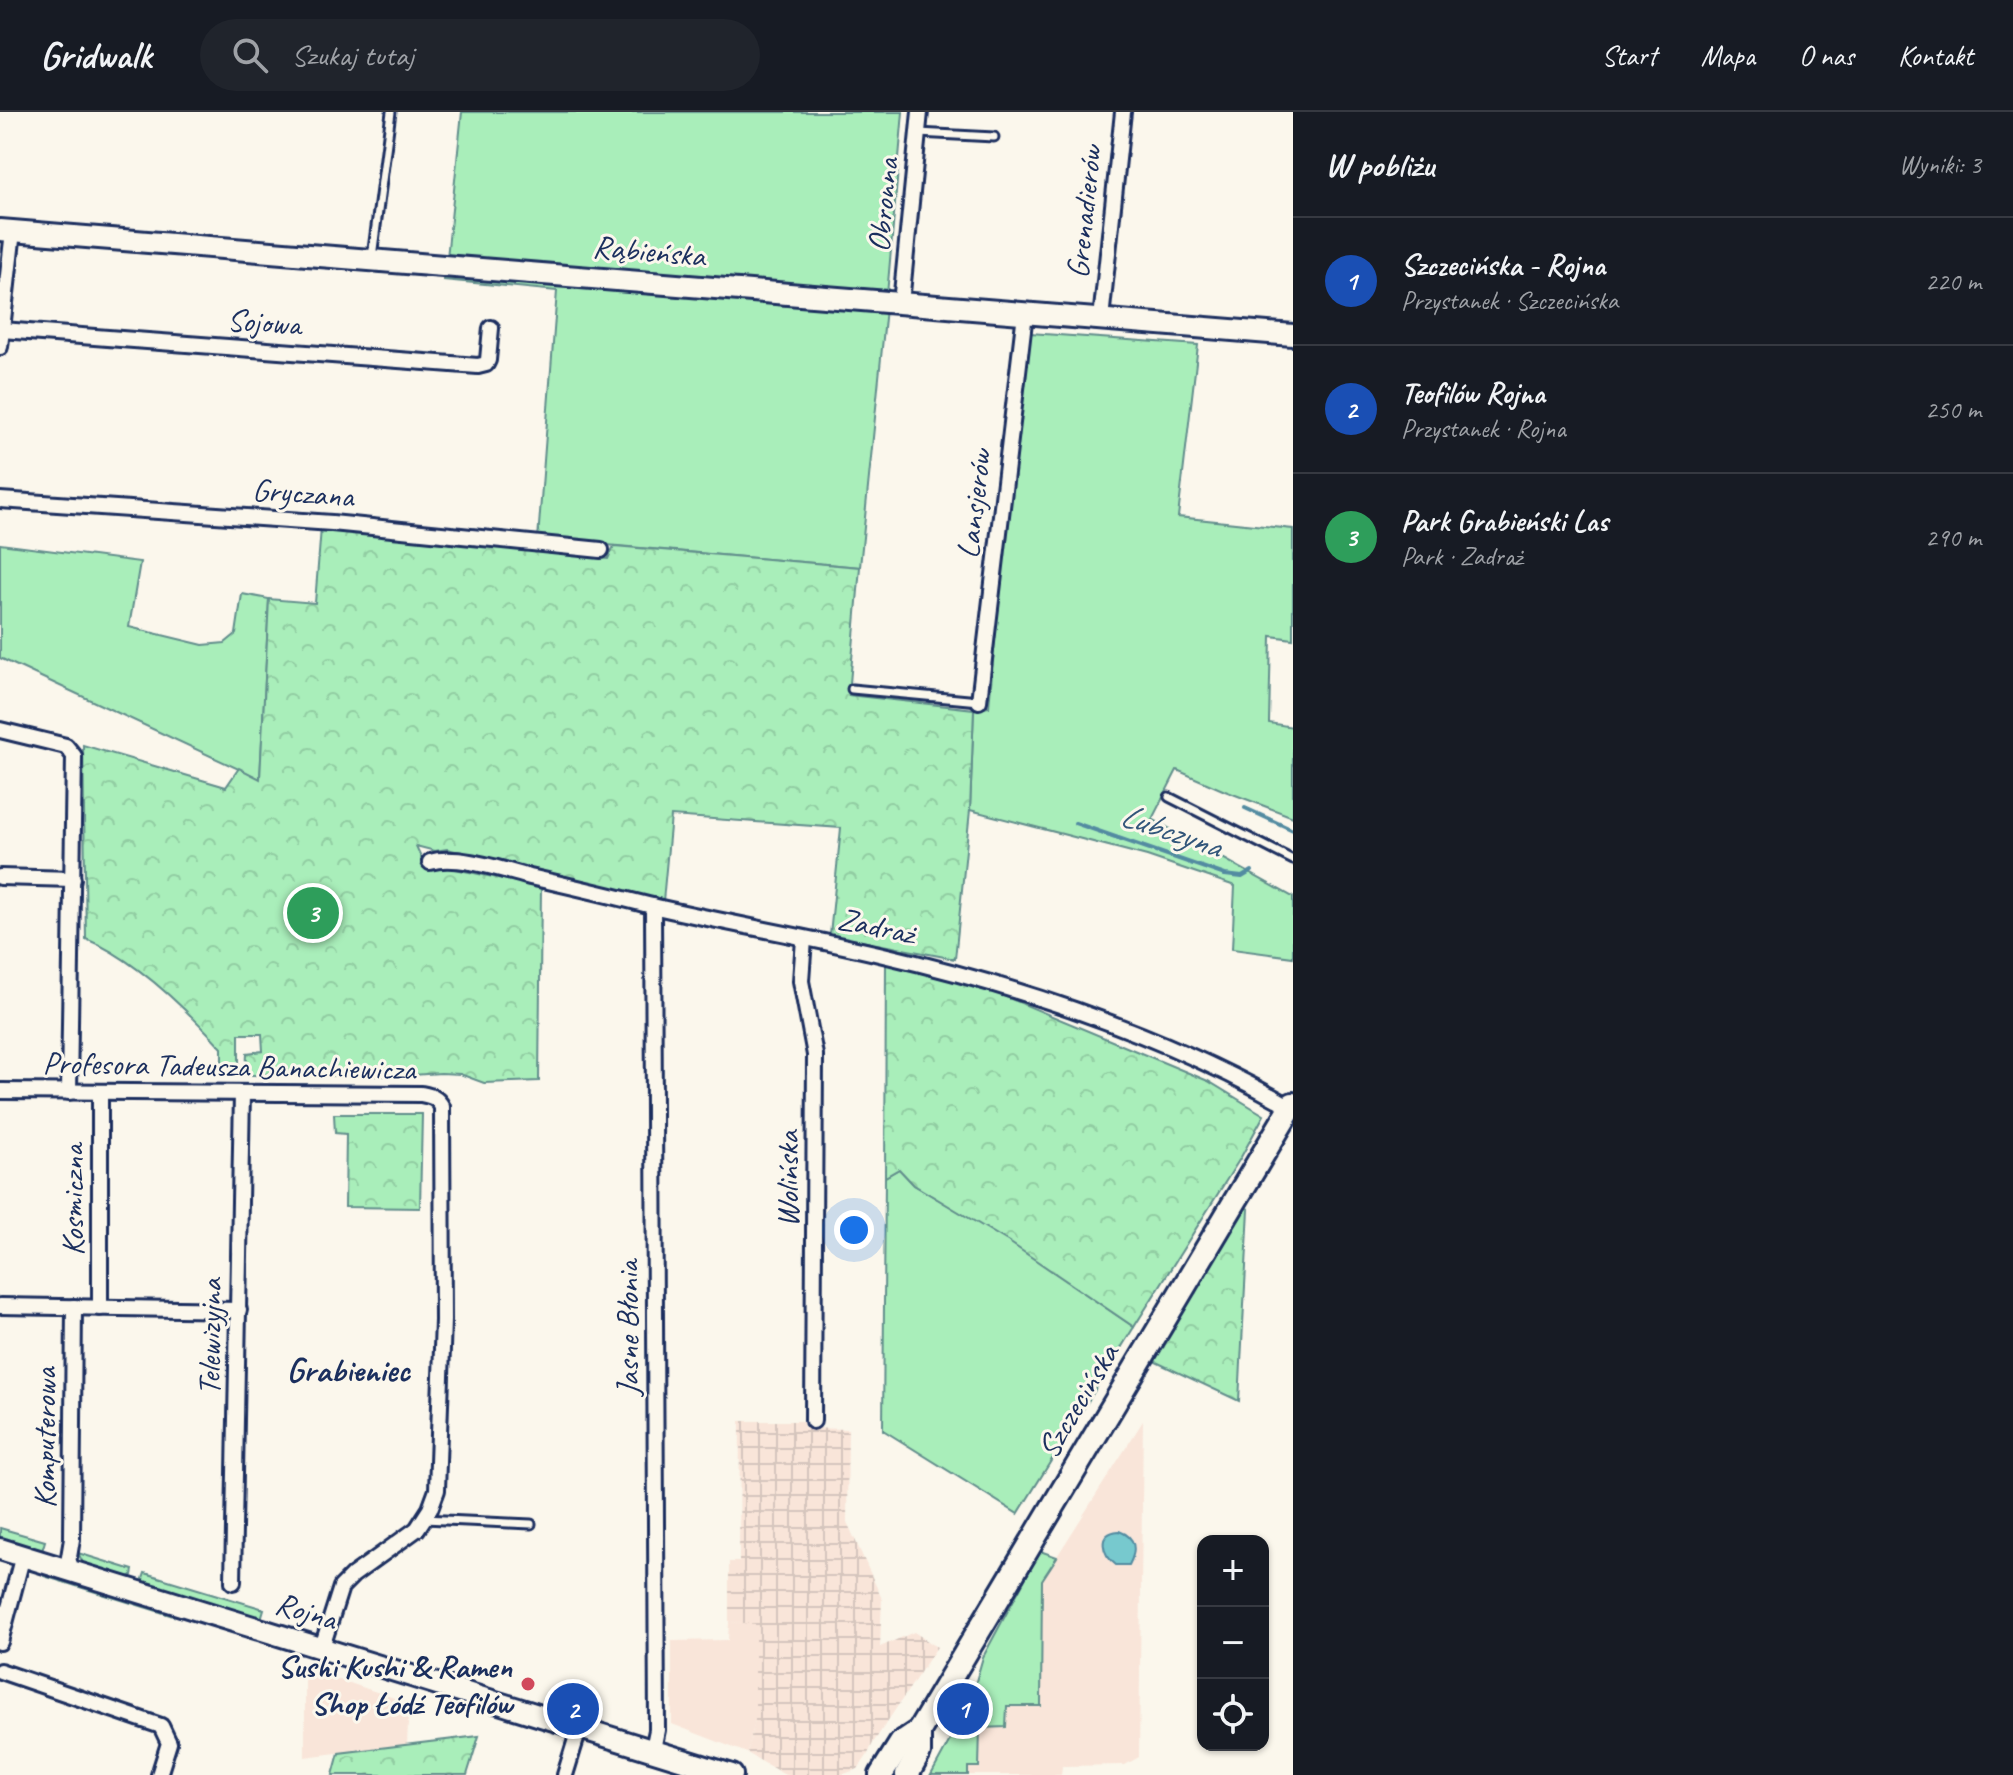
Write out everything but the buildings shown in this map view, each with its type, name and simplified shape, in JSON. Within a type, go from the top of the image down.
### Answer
[{"type":"main road","name":"Szczecińska","points":[[881,1775],[901,1743],[919,1731],[1292,1105]]},
{"type":"main road","name":"Szczecińska","points":[[907,1775],[919,1753],[919,1731]]},
{"type":"street","name":"Obronna","points":[[901,303],[920,112]]},
{"type":"street","name":"Grenadierów","points":[[1101,319],[1123,112]]},
{"type":"street","name":"Rąbieńska","points":[[6,231],[1293,335]]},
{"type":"street","points":[[0,347],[6,231]]},
{"type":"street","name":"Lansjerów","points":[[979,701],[1025,313]]},
{"type":"street","name":"Sojowa","points":[[2,330],[478,366],[486,364],[488,360],[491,328]]},
{"type":"street","name":"Gryczana","points":[[0,500],[332,523],[601,550]]},
{"type":"street","points":[[0,730],[66,746],[73,752],[69,1092]]},
{"type":"street","name":"Zadraż","points":[[430,862],[448,860],[491,867],[931,967],[1052,1002],[1158,1041],[1292,1105]]},
{"type":"street","points":[[0,877],[73,879]]},
{"type":"street","name":"Jasne Błonia","points":[[653,906],[657,1728],[653,1749]]},
{"type":"street","name":"Wolińska","points":[[804,939],[801,981],[815,1055],[813,1421]]},
{"type":"street","name":"Profesora Tadeusza Banachiewicza","points":[[0,1091],[421,1094],[439,1101],[442,1107],[440,1463],[437,1490],[424,1519],[412,1533],[344,1583],[336,1596],[322,1647]]},
{"type":"street","name":"Kosmiczna","points":[[100,1092],[100,1308]]},
{"type":"street","name":"Telewizyjna","points":[[233,1582],[242,1093]]},
{"type":"street","points":[[0,1306],[239,1310]]},
{"type":"street","name":"Komputerowa","points":[[67,1569],[72,1539],[74,1307]]},
{"type":"street","name":"Rojna","points":[[0,1549],[580,1726],[710,1771],[732,1775]]},
{"type":"street","points":[[0,1642],[23,1555]]},
{"type":"street","points":[[0,1671],[155,1721],[166,1731],[169,1743],[159,1775]]},
{"type":"street","points":[[565,1775],[580,1726]]},
{"type":"lane","points":[[372,259],[391,112]]},
{"type":"lane","points":[[918,133],[994,137]]},
{"type":"lane","points":[[852,689],[979,701]]},
{"type":"lane","points":[[1169,797],[1293,860]]},
{"type":"lane","points":[[424,1519],[531,1524]]},
{"type":"shaded area","points":[[740,1421],[803,1421],[804,1428],[848,1429],[847,1522],[882,1599],[880,1647],[914,1632],[937,1647],[858,1769],[841,1775],[785,1775],[747,1753],[755,1720],[755,1624],[729,1622],[729,1562],[739,1562]]},
{"type":"shaded area","points":[[1143,1421],[1139,1757],[1125,1765],[1062,1766],[1061,1775],[968,1775],[967,1767],[980,1766],[980,1727],[1006,1706],[1041,1705],[1042,1580]]},
{"type":"shaded area","points":[[729,1622],[755,1623],[755,1721],[747,1753],[672,1724],[672,1641],[728,1640]]},
{"type":"shaded area","points":[[305,1675],[341,1680],[409,1703],[407,1744],[305,1757]]},
{"type":"green space","points":[[462,112],[903,112],[887,295],[447,258]]},
{"type":"green space","points":[[445,271],[886,308],[860,567],[538,539],[557,291],[444,280]]},
{"type":"green space","points":[[1030,333],[1198,345],[1178,517],[1293,529],[1293,639],[1271,636],[1269,723],[1293,727],[1293,817],[1177,770],[1152,819],[1293,897],[1293,957],[1232,949],[1235,886],[1147,856],[970,810],[974,709],[989,707],[1007,501]]},
{"type":"green space","points":[[321,528],[608,559],[614,546],[860,567],[849,695],[974,709],[970,810],[955,959],[830,935],[841,828],[671,816],[663,901],[447,849],[435,851],[416,846],[422,859],[441,866],[541,887],[539,1081],[484,1083],[460,1074],[441,1073],[398,1076],[246,1075],[247,1053],[263,1051],[262,1034],[239,1034],[239,1074],[222,1075],[222,1048],[193,1018],[141,972],[86,939],[83,745],[226,787],[239,768],[260,779],[269,599],[315,603]]},
{"type":"green space","points":[[0,544],[140,562],[129,627],[203,645],[225,643],[236,634],[242,594],[269,599],[260,779],[0,658]]},
{"type":"green space","points":[[886,960],[968,981],[1208,1081],[1264,1115],[1134,1327],[1009,1242],[914,1185],[899,1169],[885,1177]]},
{"type":"green space","points":[[334,1114],[422,1114],[420,1208],[345,1207],[346,1134],[335,1133]]},
{"type":"green space","points":[[899,1169],[914,1185],[1009,1241],[1134,1327],[1018,1514],[883,1430],[885,1177]]},
{"type":"green space","points":[[1243,1207],[1249,1209],[1239,1401],[1156,1362],[1154,1353]]},
{"type":"green space","points":[[0,1528],[45,1541],[42,1551],[0,1538]]},
{"type":"green space","points":[[1040,1551],[1057,1557],[1042,1580],[1041,1706],[1007,1706],[1006,1727],[980,1728],[979,1767],[968,1767],[968,1775],[931,1775],[974,1696],[983,1657]]},
{"type":"green space","points":[[78,1553],[133,1570],[132,1575],[127,1578],[83,1563]]},
{"type":"green space","points":[[45,1572],[171,1611],[173,1616],[44,1576]]},
{"type":"green space","points":[[145,1573],[264,1609],[261,1619],[146,1584],[143,1579]]},
{"type":"green space","points":[[479,1736],[467,1775],[333,1775],[339,1753]]},
{"type":"water","points":[[1119,1531],[1132,1540],[1133,1554],[1129,1565],[1116,1565],[1105,1550],[1104,1540]]},
{"type":"waterway","points":[[1245,808],[1293,830]]},
{"type":"waterway","name":"Lubczyna","points":[[1075,823],[1225,875],[1242,877],[1252,871]]},
{"type":"place","name":"Park Grabieński Las","points":[[313,913]]},
{"type":"place","name":"Sushi Kushi & Ramen Shop Łódź Teofilów","points":[[528,1684]]},
{"type":"place","name":"Teofilów Rojna","points":[[573,1709]]},
{"type":"place","name":"Szczecińska - Rojna","points":[[963,1709]]},
{"type":"district","name":"Grabieniec","points":[[348,1369]]}]
